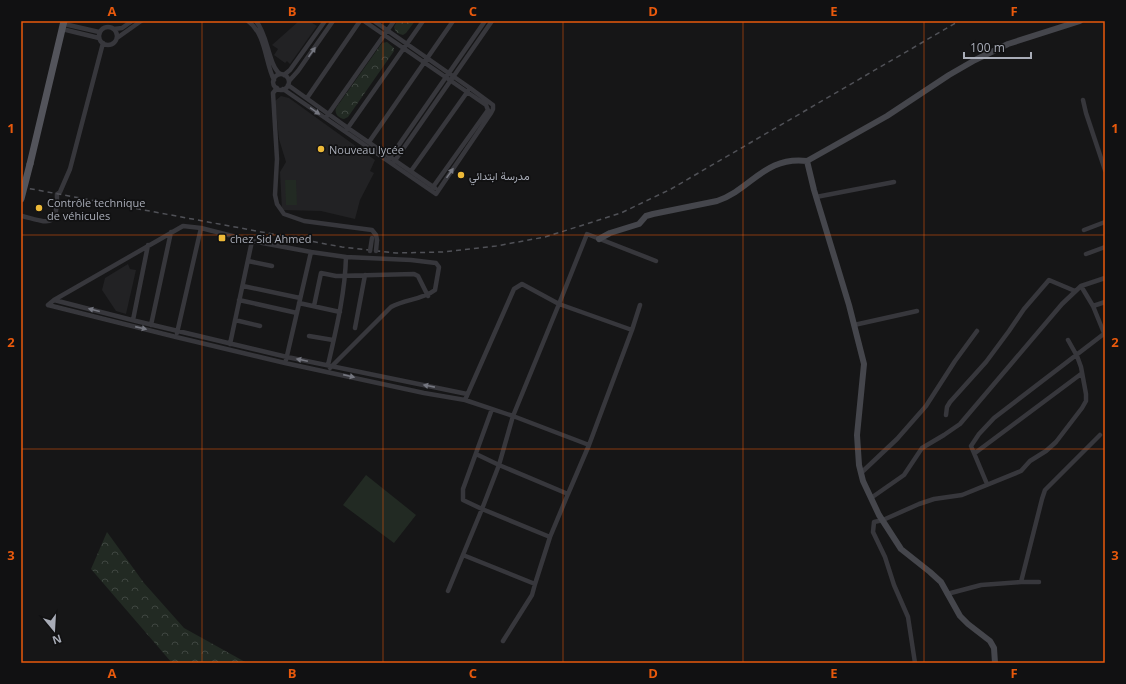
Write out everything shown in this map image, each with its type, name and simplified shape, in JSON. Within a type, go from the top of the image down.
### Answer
[{"type":"main road","points":[[21,199],[63,25]]},
{"type":"street","points":[[99,35],[106,27],[114,29],[122,28],[132,21]]},
{"type":"street","points":[[103,43],[112,44],[117,38],[140,21]]},
{"type":"street","points":[[248,21],[258,32],[270,73],[274,80],[274,85],[277,88],[283,89],[327,116],[436,194],[493,109],[490,102],[452,74],[374,21]]},
{"type":"street","points":[[256,21],[263,32],[272,62],[276,69],[287,77],[289,83],[327,116]]},
{"type":"street","points":[[274,80],[276,76],[290,70],[325,21]]},
{"type":"street","points":[[283,89],[298,71],[333,21]]},
{"type":"street","points":[[307,98],[360,21]]},
{"type":"street","points":[[364,21],[467,92],[486,106],[488,110],[433,187]]},
{"type":"street","points":[[327,116],[394,21]]},
{"type":"street","points":[[347,130],[423,21]]},
{"type":"street","points":[[369,142],[453,21]]},
{"type":"street","points":[[452,74],[485,21]]},
{"type":"street","points":[[391,161],[448,79],[492,21]]},
{"type":"street","points":[[599,238],[639,224],[646,216],[727,198],[777,163],[795,160],[807,161],[887,116],[949,75],[975,60],[1008,44],[1080,21]]},
{"type":"street","points":[[22,216],[46,222],[52,221],[54,217],[57,206],[57,194],[60,192],[70,169],[103,43],[99,35],[63,25]]},
{"type":"street","points":[[114,29],[117,33],[117,38]]},
{"type":"street","points":[[401,40],[404,49]]},
{"type":"street","points":[[277,88],[273,94],[277,159],[275,195],[277,204],[284,214],[304,221],[372,230],[376,235],[377,240],[376,258]]},
{"type":"street","points":[[411,171],[470,88]]},
{"type":"street","points":[[1083,100],[1105,170]]},
{"type":"street","points":[[347,130],[369,142],[391,161],[411,171],[438,190]]},
{"type":"street","points":[[807,161],[864,364],[857,435],[857,454],[861,473],[870,498],[901,549],[941,582],[960,616],[990,641],[994,648],[995,663]]},
{"type":"street","points":[[816,197],[894,182]]},
{"type":"street","points":[[1084,230],[1105,222]]},
{"type":"street","points":[[326,371],[391,307],[398,303],[428,296],[435,290],[439,267],[436,263],[411,260],[346,257],[311,252],[252,241],[201,228],[183,226],[54,300],[48,306],[285,363],[424,393],[465,400],[513,416],[589,445]]},
{"type":"street","points":[[176,338],[201,228]]},
{"type":"street","points":[[367,230],[372,238],[370,258]]},
{"type":"street","points":[[151,324],[171,232]]},
{"type":"street","points":[[448,590],[499,465],[513,416],[587,234],[656,261]]},
{"type":"street","points":[[230,344],[252,241]]},
{"type":"street","points":[[133,320],[148,245]]},
{"type":"street","points":[[1086,254],[1105,247]]},
{"type":"street","points":[[285,363],[311,252]]},
{"type":"street","points":[[330,366],[333,340],[340,312],[346,275],[346,257]]},
{"type":"street","points":[[248,261],[272,266]]},
{"type":"street","points":[[314,306],[321,273],[336,276],[414,274],[418,276],[428,296]]},
{"type":"street","points":[[355,328],[365,275]]},
{"type":"street","points":[[870,498],[904,475],[922,448],[960,424],[1062,304],[1075,291],[1081,286],[1105,278]]},
{"type":"street","points":[[946,415],[947,407],[950,402],[986,362],[1024,309],[1049,280],[1075,291]]},
{"type":"street","points":[[465,400],[514,288],[522,284],[559,304],[632,330]]},
{"type":"street","points":[[243,286],[340,312]]},
{"type":"street","points":[[987,484],[971,446],[972,444],[994,418],[1077,356],[1104,333],[1093,306],[1081,286]]},
{"type":"street","points":[[54,300],[114,316],[287,357],[467,394]]},
{"type":"street","points":[[240,300],[297,313]]},
{"type":"street","points":[[1093,306],[1105,302]]},
{"type":"street","points":[[503,641],[532,595],[534,584],[550,537],[589,445],[640,305]]},
{"type":"street","points":[[854,325],[917,311]]},
{"type":"street","points":[[112,321],[114,316]]},
{"type":"street","points":[[236,320],[260,326]]},
{"type":"street","points":[[861,473],[898,439],[926,406],[977,331]]},
{"type":"street","points":[[308,336],[333,340]]},
{"type":"street","points":[[916,663],[908,617],[894,585],[885,557],[873,532],[874,522],[934,499],[962,495],[1021,471],[1030,461],[1046,451],[1062,436],[1086,401],[1081,367],[1068,340]]},
{"type":"street","points":[[975,453],[1082,374]]},
{"type":"street","points":[[492,409],[462,496],[463,500],[550,537]]},
{"type":"street","points":[[1021,582],[1045,490],[1100,435]]},
{"type":"street","points":[[476,454],[568,494]]},
{"type":"street","points":[[463,555],[534,584]]},
{"type":"street","points":[[947,594],[981,585],[1039,582]]},
{"type":"shaded area","points":[[299,21],[309,21],[317,26],[290,64],[287,61],[285,63],[274,55],[278,49],[272,45]]},
{"type":"shaded area","name":"Nouveau lycée","points":[[281,96],[289,98],[375,160],[370,171],[374,173],[360,200],[355,219],[321,211],[282,210],[280,172],[286,162],[279,139],[275,101]]},
{"type":"shaded area","points":[[128,264],[130,269],[136,270],[126,314],[116,311],[102,290],[105,278]]},
{"type":"green space","points":[[397,21],[415,21],[403,35],[394,29]]},
{"type":"green space","points":[[387,42],[394,48],[394,51],[348,117],[344,119],[340,118],[336,114],[336,108],[382,43]]},
{"type":"green space","points":[[285,180],[296,180],[297,205],[286,205]]},
{"type":"green space","points":[[366,475],[416,515],[394,543],[343,505]]},
{"type":"green space","points":[[107,532],[144,583],[184,628],[247,663],[172,663],[91,569]]},
{"type":"railway","points":[[21,187],[342,247],[396,253],[443,252],[496,246],[545,237],[621,213],[671,189],[959,21]]},
{"type":"place","name":"Nouveau lycée","points":[[321,149]]},
{"type":"place","name":"مدرسة ابتدائي","points":[[461,175]]},
{"type":"place","name":"Contrôle technique de véhicules","points":[[39,208]]},
{"type":"place","name":"chez Sid Ahmed","points":[[222,238]]}]
